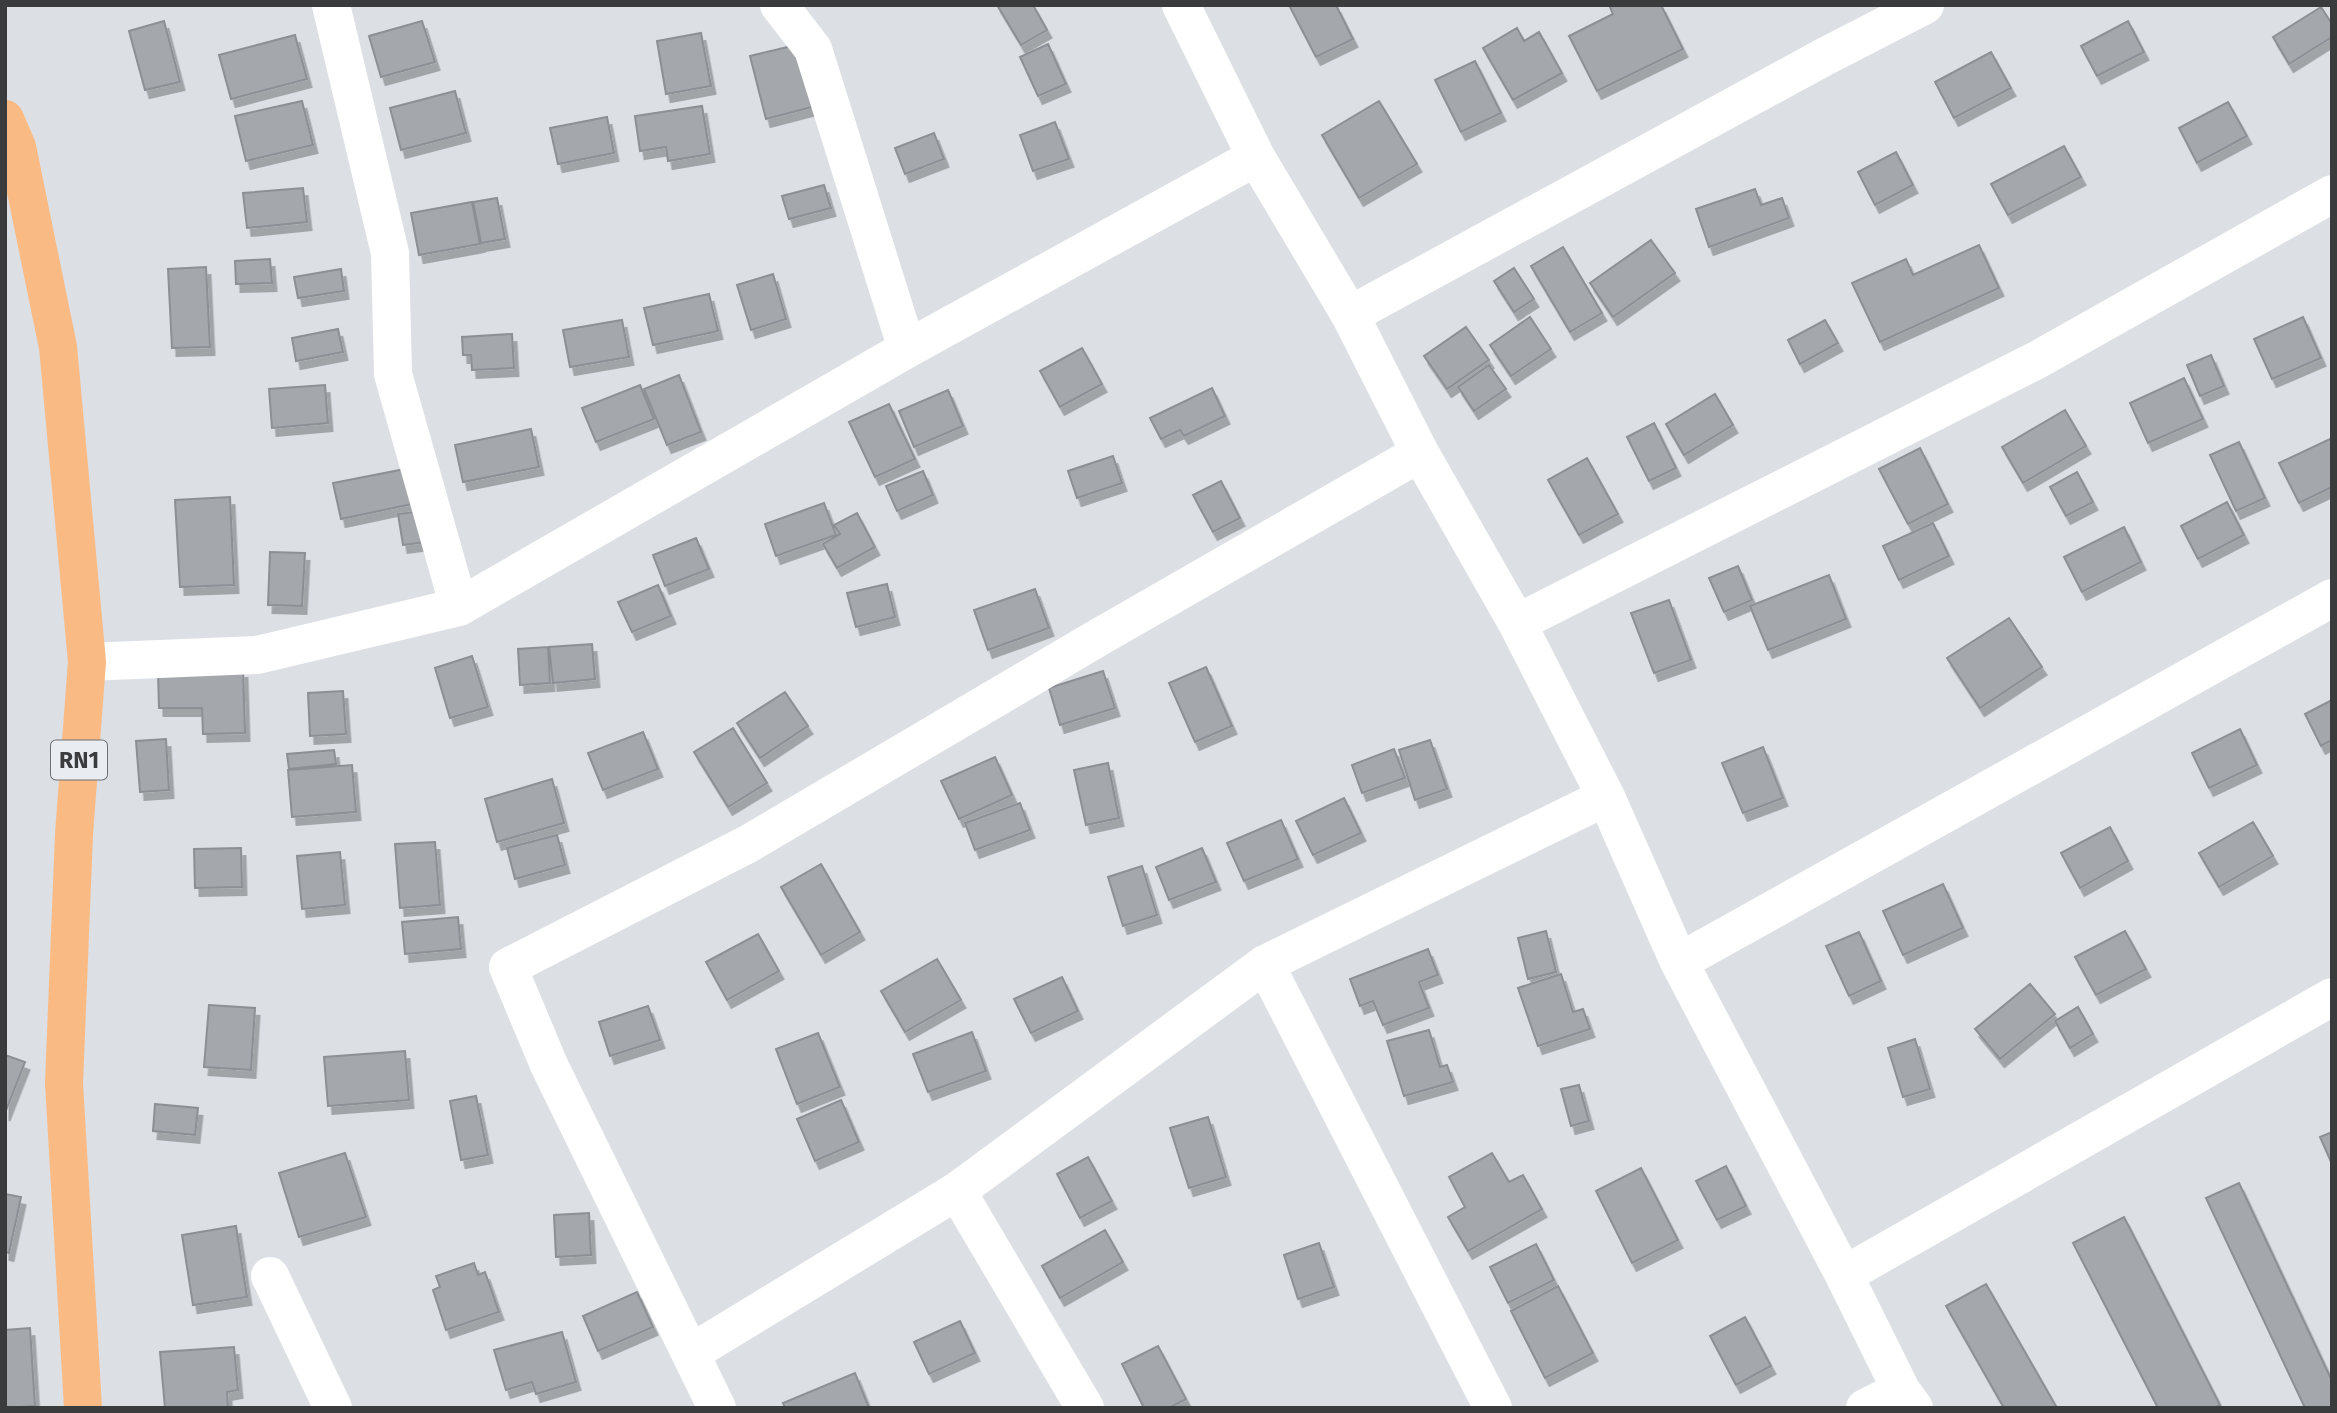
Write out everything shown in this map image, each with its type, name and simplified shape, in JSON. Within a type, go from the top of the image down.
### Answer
[{"type":"highway","name":"RN1","points":[[5,120],[17,147],[58,346],[87,662],[74,834],[64,1083],[83,1408]]},
{"type":"street","points":[[331,5],[390,253],[393,374],[459,607]]},
{"type":"street","points":[[779,5],[813,49],[906,349]]},
{"type":"street","points":[[1181,5],[1256,157],[1350,315],[1420,453],[1517,623],[1606,797],[1679,962],[1907,1399],[1865,1408]]},
{"type":"street","points":[[1350,315],[1824,57],[1925,5]]},
{"type":"street","points":[[87,662],[257,655],[459,607],[906,349],[1256,157]]},
{"type":"street","points":[[1517,623],[2037,360],[2332,194]]},
{"type":"street","points":[[717,1408],[549,1065],[508,967],[748,844],[1101,636],[1420,453]]},
{"type":"street","points":[[1679,962],[2332,598]]},
{"type":"street","points":[[691,1353],[957,1191],[1265,964],[1606,797]]},
{"type":"street","points":[[1265,964],[1493,1408]]},
{"type":"street","points":[[1844,1275],[2332,997]]},
{"type":"street","points":[[957,1191],[1085,1408]]},
{"type":"street","points":[[270,1276],[333,1408]]},
{"type":"building","points":[[997,5],[1033,5],[1047,30],[1021,45]]},
{"type":"building","points":[[1289,5],[1336,5],[1353,39],[1316,57]]},
{"type":"building","points":[[1609,5],[1661,5],[1683,49],[1597,91],[1569,36],[1613,14]]},
{"type":"building","points":[[2321,7],[2332,24],[2332,37],[2289,64],[2273,37]]},
{"type":"building","points":[[164,21],[180,82],[145,90],[129,31]]},
{"type":"building","points":[[422,21],[435,62],[381,77],[369,36]]},
{"type":"building","points":[[2128,21],[2144,52],[2097,76],[2081,46]]},
{"type":"building","points":[[1517,28],[1524,41],[1539,32],[1562,73],[1513,100],[1483,48]]},
{"type":"building","points":[[701,33],[711,86],[666,94],[657,41]]},
{"type":"building","points":[[295,35],[307,79],[231,99],[219,55]]},
{"type":"building","points":[[1048,44],[1066,84],[1038,96],[1020,57]]},
{"type":"building","points":[[796,45],[812,107],[766,119],[750,56]]},
{"type":"building","points":[[1991,52],[2011,88],[1954,118],[1935,82]]},
{"type":"building","points":[[1475,61],[1501,113],[1461,132],[1435,80]]},
{"type":"building","points":[[455,91],[466,133],[401,150],[390,108]]},
{"type":"building","points":[[302,101],[313,145],[246,161],[235,116]]},
{"type":"building","points":[[1379,101],[1417,164],[1359,198],[1322,135]]},
{"type":"building","points":[[2228,102],[2247,136],[2197,163],[2179,128]]},
{"type":"building","points":[[702,106],[710,154],[668,161],[666,147],[640,151],[635,116]]},
{"type":"building","points":[[607,117],[614,153],[558,164],[550,128]]},
{"type":"building","points":[[1055,122],[1069,159],[1033,171],[1020,135]]},
{"type":"building","points":[[934,133],[944,159],[905,174],[895,148]]},
{"type":"building","points":[[2064,146],[2081,177],[2008,215],[1991,184]]},
{"type":"building","points":[[1896,152],[1913,185],[1875,205],[1858,172]]},
{"type":"building","points":[[824,185],[831,208],[789,219],[782,196]]},
{"type":"building","points":[[303,188],[307,222],[247,228],[243,193]]},
{"type":"building","points":[[1755,189],[1761,205],[1782,198],[1789,218],[1709,247],[1696,209]]},
{"type":"building","points":[[497,198],[505,239],[481,243],[473,202]]},
{"type":"building","points":[[472,202],[480,244],[419,255],[411,213]]},
{"type":"building","points":[[1651,240],[1675,273],[1613,317],[1590,283]]},
{"type":"building","points":[[1979,245],[1999,288],[1880,342],[1852,283],[1906,259],[1913,275]]},
{"type":"building","points":[[1563,247],[1602,313],[1570,332],[1531,266]]},
{"type":"building","points":[[270,259],[272,283],[236,284],[235,261]]},
{"type":"building","points":[[206,267],[210,347],[172,348],[168,269]]},
{"type":"building","points":[[1514,268],[1534,299],[1514,312],[1494,281]]},
{"type":"building","points":[[341,269],[344,291],[298,298],[294,277]]},
{"type":"building","points":[[773,274],[786,319],[751,330],[737,285]]},
{"type":"building","points":[[709,294],[718,331],[653,345],[644,308]]},
{"type":"building","points":[[1530,317],[1551,349],[1511,376],[1490,345]]},
{"type":"building","points":[[2303,317],[2321,358],[2272,379],[2254,339]]},
{"type":"building","points":[[622,320],[629,357],[570,367],[563,330]]},
{"type":"building","points":[[1825,320],[1838,343],[1800,364],[1788,340]]},
{"type":"building","points":[[1466,327],[1489,360],[1447,389],[1424,356]]},
{"type":"building","points":[[338,329],[343,352],[296,361],[292,338]]},
{"type":"building","points":[[512,334],[514,368],[472,370],[471,355],[463,355],[462,337]]},
{"type":"building","points":[[1082,348],[1102,384],[1060,407],[1040,371]]},
{"type":"building","points":[[2211,355],[2224,386],[2200,396],[2187,365]]},
{"type":"building","points":[[1489,365],[1506,389],[1474,411],[1458,387]]},
{"type":"building","points":[[679,375],[701,432],[667,445],[644,389]]},
{"type":"building","points":[[2184,378],[2203,419],[2148,443],[2130,403]]},
{"type":"building","points":[[325,385],[328,423],[272,428],[269,389]]},
{"type":"building","points":[[640,385],[654,419],[596,442],[582,408]]},
{"type":"building","points":[[1212,388],[1225,416],[1184,436],[1180,430],[1161,439],[1150,418]]},
{"type":"building","points":[[948,390],[963,426],[914,447],[899,411]]},
{"type":"building","points":[[1715,394],[1733,425],[1684,455],[1666,424]]},
{"type":"building","points":[[889,404],[915,459],[875,477],[849,422]]},
{"type":"building","points":[[2065,410],[2086,446],[2023,483],[2002,447]]},
{"type":"building","points":[[1654,423],[1676,468],[1649,481],[1627,437]]},
{"type":"building","points":[[531,429],[539,467],[463,482],[455,445]]},
{"type":"building","points":[[2332,438],[2332,487],[2299,503],[2279,463]]},
{"type":"building","points":[[2239,442],[2265,498],[2236,511],[2210,455]]},
{"type":"building","points":[[1920,448],[1948,504],[1908,524],[1879,469]]},
{"type":"building","points":[[1113,456],[1122,483],[1077,498],[1068,471]]},
{"type":"building","points":[[1587,458],[1618,514],[1579,535],[1548,480]]},
{"type":"building","points":[[405,469],[412,504],[341,519],[333,483]]},
{"type":"building","points":[[923,471],[933,495],[897,511],[886,486]]},
{"type":"building","points":[[2077,472],[2093,502],[2066,516],[2050,487]]},
{"type":"building","points":[[1221,481],[1240,518],[1213,532],[1193,495]]},
{"type":"building","points":[[230,497],[234,585],[180,587],[175,500]]},
{"type":"building","points":[[2227,502],[2244,535],[2198,559],[2181,526]]},
{"type":"building","points":[[824,503],[836,535],[776,556],[765,524]]},
{"type":"building","points":[[423,511],[427,542],[403,545],[398,514]]},
{"type":"building","points":[[857,513],[875,547],[837,568],[823,544],[840,534],[834,525]]},
{"type":"building","points":[[1933,523],[1949,556],[1899,580],[1883,546]]},
{"type":"building","points":[[2124,527],[2141,562],[2082,592],[2064,557]]},
{"type":"building","points":[[696,538],[709,569],[665,586],[653,555]]},
{"type":"building","points":[[270,552],[305,553],[302,606],[268,605]]},
{"type":"building","points":[[1738,566],[1752,600],[1724,612],[1709,578]]},
{"type":"building","points":[[1829,575],[1846,619],[1768,650],[1750,606]]},
{"type":"building","points":[[887,584],[895,617],[856,627],[847,593]]},
{"type":"building","points":[[658,585],[671,616],[632,632],[618,602]]},
{"type":"building","points":[[1035,589],[1049,628],[988,650],[974,610]]},
{"type":"building","points":[[1669,600],[1691,660],[1654,673],[1631,613]]},
{"type":"building","points":[[2009,618],[2042,667],[1980,708],[1947,658]]},
{"type":"building","points":[[592,644],[595,679],[553,683],[549,647]]},
{"type":"building","points":[[548,647],[550,683],[520,685],[518,649]]},
{"type":"building","points":[[472,656],[488,707],[450,718],[435,668]]},
{"type":"building","points":[[1206,667],[1232,726],[1195,742],[1169,683]]},
{"type":"building","points":[[243,670],[245,733],[203,734],[202,708],[159,708],[158,672]]},
{"type":"building","points":[[1103,671],[1115,708],[1060,725],[1049,688]]},
{"type":"building","points":[[343,691],[346,734],[310,736],[308,693]]},
{"type":"building","points":[[785,692],[808,726],[760,758],[737,723]]},
{"type":"building","points":[[2332,700],[2332,740],[2321,746],[2305,714]]},
{"type":"building","points":[[733,728],[767,783],[728,807],[694,752]]},
{"type":"building","points":[[2240,729],[2257,765],[2209,788],[2192,753]]},
{"type":"building","points":[[643,732],[658,769],[603,790],[588,753]]},
{"type":"building","points":[[166,739],[169,790],[140,792],[136,741]]},
{"type":"building","points":[[1430,740],[1447,789],[1415,800],[1399,750]]},
{"type":"building","points":[[1763,747],[1783,798],[1743,813],[1722,763]]},
{"type":"building","points":[[1394,749],[1405,778],[1362,793],[1352,765]]},
{"type":"building","points":[[334,750],[336,764],[289,769],[287,754]]},
{"type":"building","points":[[995,757],[1012,795],[959,819],[941,781]]},
{"type":"building","points":[[1108,763],[1119,818],[1086,825],[1074,770]]},
{"type":"building","points":[[352,765],[356,812],[292,817],[288,770]]},
{"type":"building","points":[[552,779],[564,823],[497,842],[485,799]]},
{"type":"building","points":[[1344,798],[1361,833],[1313,855],[1296,821]]},
{"type":"building","points":[[1020,803],[1030,830],[975,850],[965,823]]},
{"type":"building","points":[[1281,820],[1298,859],[1244,881],[1227,843]]},
{"type":"building","points":[[2253,822],[2273,856],[2219,887],[2199,853]]},
{"type":"building","points":[[2110,827],[2128,861],[2080,888],[2061,853]]},
{"type":"building","points":[[557,835],[565,865],[515,879],[507,848]]},
{"type":"building","points":[[435,842],[440,905],[400,908],[395,844]]},
{"type":"building","points":[[241,848],[242,887],[195,888],[194,849]]},
{"type":"building","points":[[1202,848],[1216,882],[1169,900],[1156,867]]},
{"type":"building","points":[[340,852],[345,905],[302,909],[297,856]]},
{"type":"building","points":[[821,864],[860,932],[821,955],[781,887]]},
{"type":"building","points":[[1142,866],[1157,915],[1123,926],[1108,877]]},
{"type":"building","points":[[1943,884],[1963,928],[1903,955],[1883,911]]},
{"type":"building","points":[[458,917],[461,949],[405,954],[402,922]]},
{"type":"building","points":[[1546,931],[1556,972],[1528,979],[1518,938]]},
{"type":"building","points":[[2125,931],[2146,969],[2096,995],[2075,957]]},
{"type":"building","points":[[1859,932],[1881,981],[1849,996],[1826,946]]},
{"type":"building","points":[[758,934],[779,971],[727,1000],[706,962]]},
{"type":"building","points":[[1428,949],[1438,975],[1419,982],[1429,1008],[1383,1025],[1373,1001],[1360,1006],[1350,979]]},
{"type":"building","points":[[937,959],[961,1000],[905,1032],[881,991]]},
{"type":"building","points":[[1561,974],[1573,1012],[1583,1009],[1590,1029],[1538,1046],[1518,988]]},
{"type":"building","points":[[1062,977],[1078,1011],[1031,1033],[1014,999]]},
{"type":"building","points":[[2030,984],[2055,1014],[2000,1059],[1975,1029]]},
{"type":"building","points":[[209,1005],[255,1008],[251,1070],[204,1067]]},
{"type":"building","points":[[648,1006],[660,1040],[610,1056],[599,1022]]},
{"type":"building","points":[[2078,1007],[2093,1034],[2070,1048],[2055,1021]]},
{"type":"building","points":[[1429,1030],[1440,1067],[1447,1065],[1453,1082],[1404,1096],[1387,1041]]},
{"type":"building","points":[[972,1032],[986,1071],[928,1092],[913,1054]]},
{"type":"building","points":[[818,1033],[840,1087],[797,1104],[776,1049]]},
{"type":"building","points":[[1915,1039],[1930,1089],[1903,1097],[1888,1048]]},
{"type":"building","points":[[405,1051],[409,1100],[328,1106],[324,1057]]},
{"type":"building","points":[[5,1055],[25,1062],[5,1113]]},
{"type":"building","points":[[1579,1085],[1589,1121],[1571,1126],[1561,1089]]},
{"type":"building","points":[[476,1096],[488,1155],[461,1160],[450,1101]]},
{"type":"building","points":[[841,1100],[859,1142],[815,1161],[797,1119]]},
{"type":"building","points":[[155,1104],[198,1108],[195,1135],[153,1131]]},
{"type":"building","points":[[1208,1117],[1226,1177],[1189,1188],[1170,1128]]},
{"type":"building","points":[[2332,1132],[2332,1164],[2320,1137]]},
{"type":"building","points":[[345,1153],[366,1217],[299,1237],[279,1173]]},
{"type":"building","points":[[1492,1153],[1509,1182],[1523,1175],[1542,1209],[1468,1251],[1448,1217],[1465,1207],[1449,1177]]},
{"type":"building","points":[[1088,1157],[1112,1201],[1080,1218],[1057,1174]]},
{"type":"building","points":[[1726,1166],[1746,1206],[1717,1220],[1696,1181]]},
{"type":"building","points":[[1641,1168],[1678,1240],[1632,1263],[1596,1191]]},
{"type":"building","points":[[2239,1183],[2332,1381],[2332,1408],[2305,1408],[2206,1198]]},
{"type":"building","points":[[5,1194],[21,1197],[9,1253],[5,1252]]},
{"type":"building","points":[[589,1213],[591,1255],[556,1257],[554,1215]]},
{"type":"building","points":[[2124,1217],[2220,1405],[2214,1408],[2158,1408],[2073,1243]]},
{"type":"building","points":[[236,1226],[247,1297],[193,1305],[182,1235]]},
{"type":"building","points":[[1105,1230],[1123,1262],[1060,1298],[1042,1266]]},
{"type":"building","points":[[1319,1243],[1334,1287],[1298,1299],[1284,1255]]},
{"type":"building","points":[[1536,1244],[1554,1280],[1508,1303],[1490,1267]]},
{"type":"building","points":[[474,1263],[478,1275],[485,1272],[499,1312],[446,1330],[433,1290],[440,1287],[436,1276]]},
{"type":"building","points":[[1986,1284],[2057,1408],[2004,1408],[1946,1306]]},
{"type":"building","points":[[1558,1286],[1593,1353],[1545,1378],[1511,1311]]},
{"type":"building","points":[[637,1292],[653,1327],[598,1351],[583,1316]]},
{"type":"building","points":[[1745,1317],[1771,1366],[1736,1385],[1710,1336]]},
{"type":"building","points":[[960,1321],[975,1353],[929,1374],[914,1342]]},
{"type":"building","points":[[30,1328],[35,1406],[5,1408],[5,1330]]},
{"type":"building","points":[[562,1332],[576,1382],[536,1394],[532,1382],[506,1390],[494,1350]]},
{"type":"building","points":[[1158,1346],[1186,1399],[1169,1408],[1144,1408],[1122,1364]]},
{"type":"building","points":[[234,1347],[238,1390],[227,1392],[228,1408],[165,1408],[160,1352]]},
{"type":"building","points":[[855,1373],[869,1408],[785,1408],[783,1403]]}]
